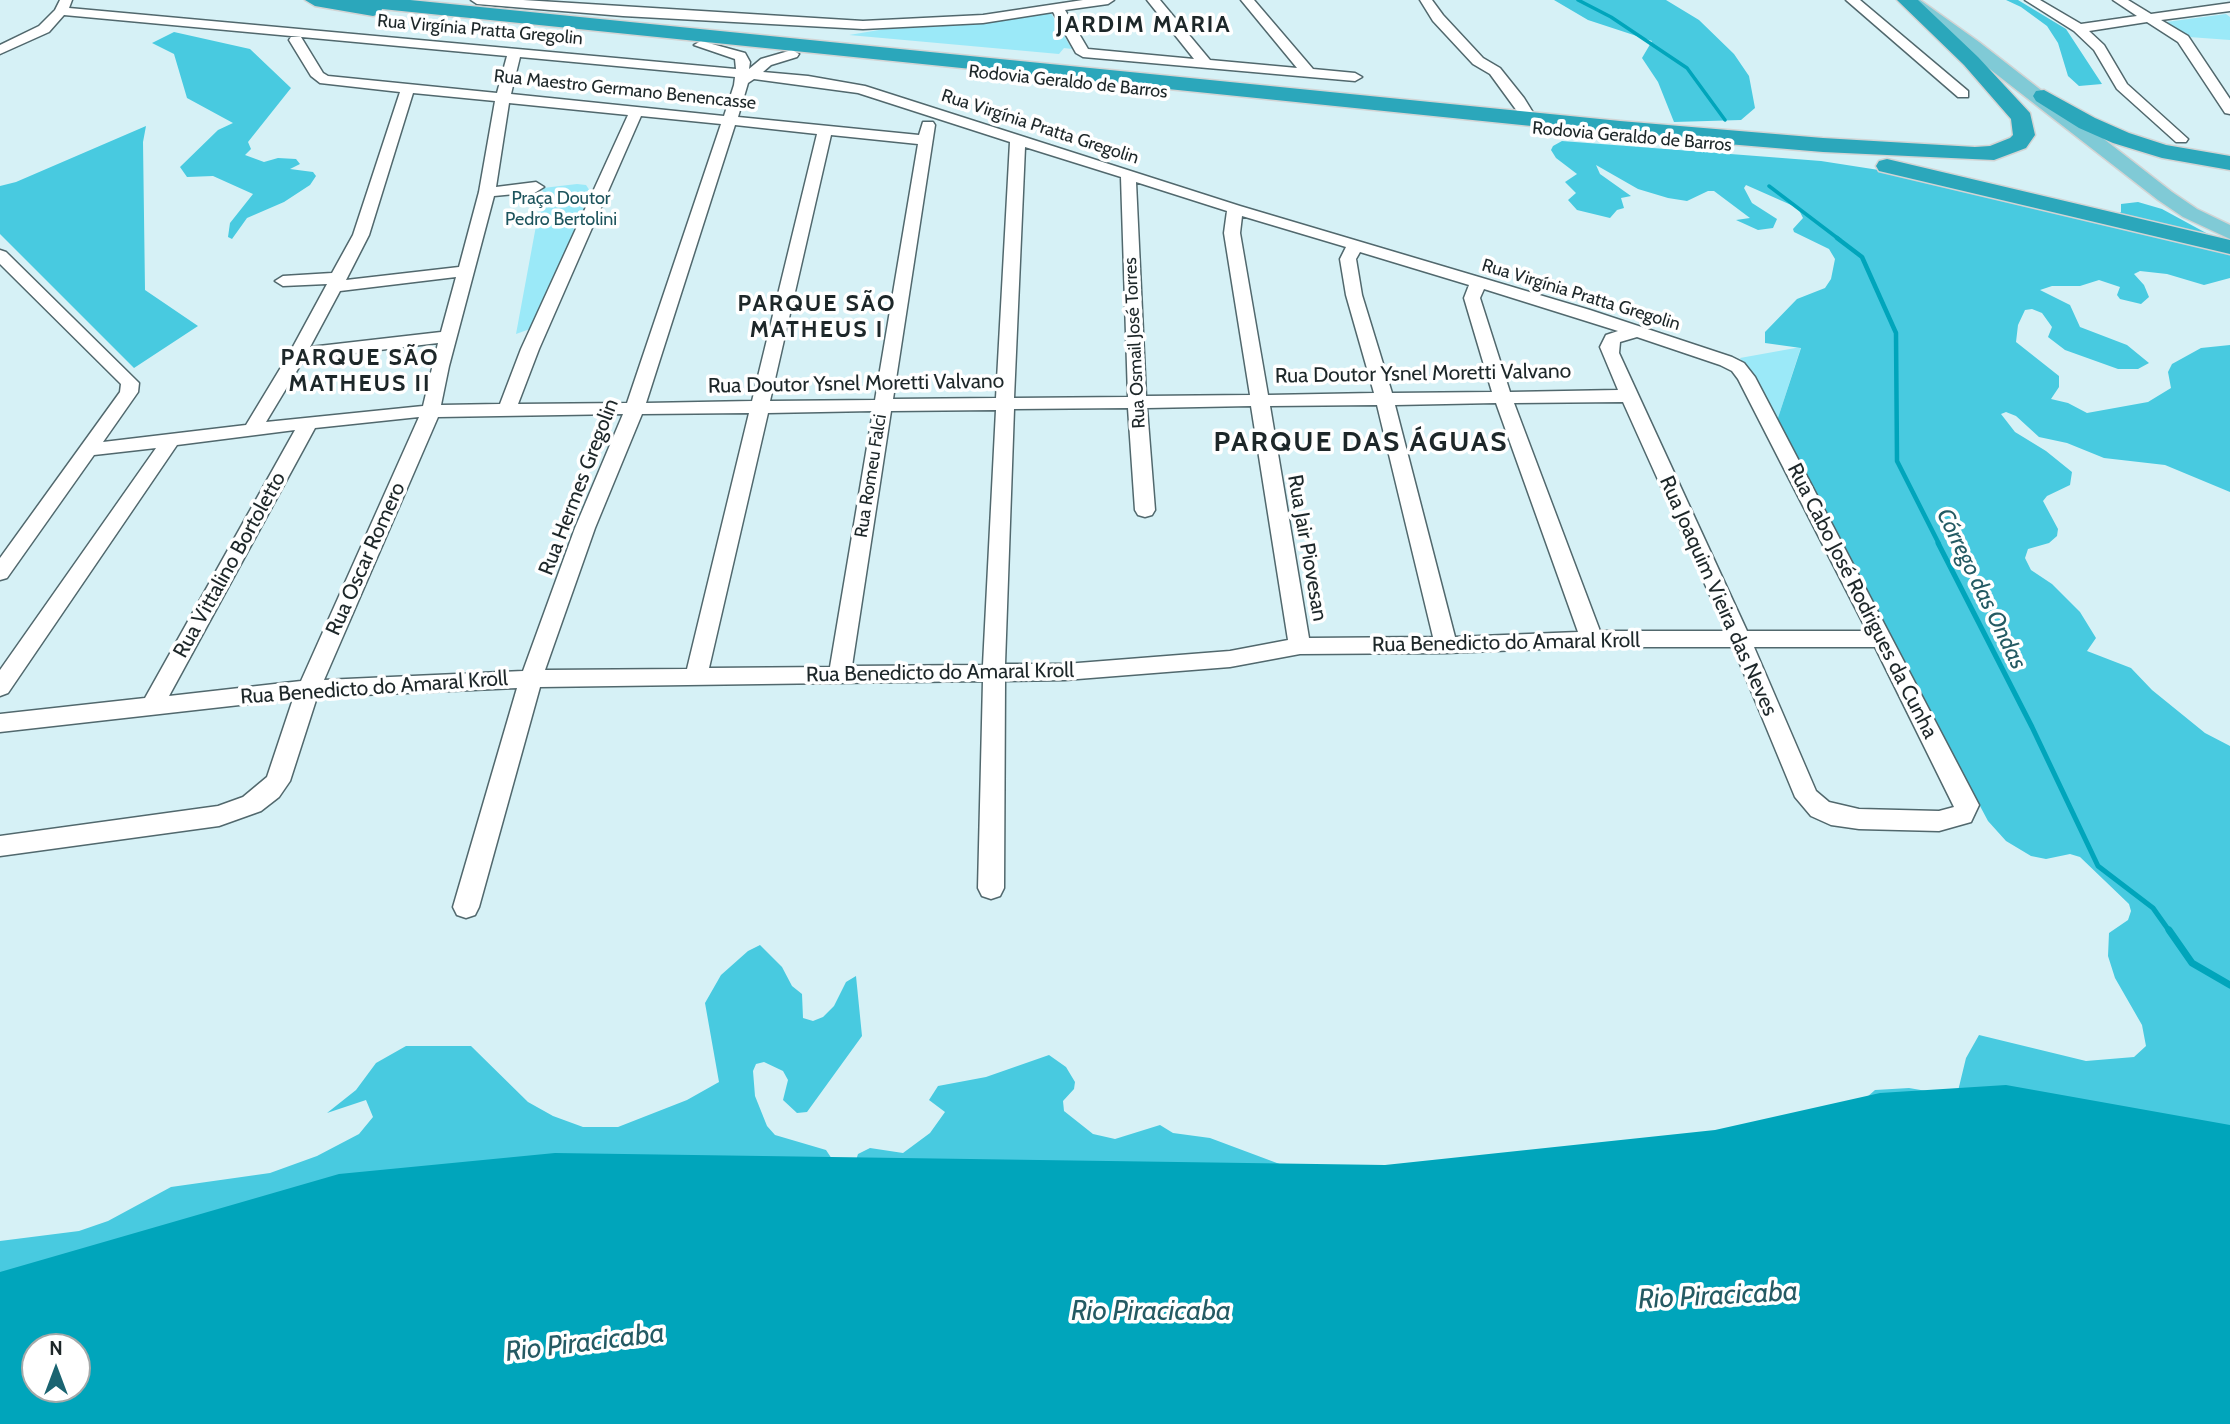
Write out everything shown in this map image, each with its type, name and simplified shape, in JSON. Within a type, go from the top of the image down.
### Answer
[{"type":"highway","name":"Rodovia Geraldo de Barros","points":[[315,0],[426,17],[1412,118],[1823,149]]},
{"type":"highway","name":"Rodovia Geraldo de Barros","points":[[352,0],[1530,119],[1768,140],[1823,149]]},
{"type":"highway","points":[[1823,149],[1987,154],[2004,150],[2024,135],[2022,118],[2014,108],[1971,61],[1908,0]]},
{"type":"highway","points":[[437,8],[493,1]]},
{"type":"highway","points":[[531,5],[621,27]]},
{"type":"highway","points":[[1036,69],[1180,69],[1330,99]]},
{"type":"highway","points":[[2044,96],[2087,123],[2120,138],[2185,156],[2230,163]]},
{"type":"highway","points":[[1823,149],[2230,247]]},
{"type":"main road","points":[[1908,0],[1973,46],[2075,128],[2093,139]]},
{"type":"main road","points":[[1920,0],[2044,96],[2165,196],[2190,213],[2230,233]]},
{"type":"street","points":[[676,16],[695,0]]},
{"type":"street","points":[[493,1],[676,16],[900,25],[983,19],[1108,0]]},
{"type":"street","points":[[1153,0],[1205,63]]},
{"type":"street","points":[[1247,0],[1308,72]]},
{"type":"street","points":[[1426,0],[1438,18],[1478,61],[1496,71],[1517,97],[1530,119]]},
{"type":"street","points":[[1852,0],[1963,94]]},
{"type":"street","points":[[2031,0],[2079,28],[2103,53],[2122,86],[2181,139]]},
{"type":"street","points":[[2119,0],[2183,39],[2230,110]]},
{"type":"street","points":[[2214,0],[2230,7]]},
{"type":"street","points":[[0,50],[38,33],[63,5]]},
{"type":"street","name":"Rua Virgínia Pratta Gregolin","points":[[63,5],[301,35],[744,74],[860,89],[1018,138],[1128,176],[1584,314],[1738,367]]},
{"type":"street","points":[[2079,28],[2230,7]]},
{"type":"street","points":[[1058,9],[1083,52],[1180,69],[1205,63],[1355,77]]},
{"type":"street","name":"Rua Maestro Germano Benencasse","points":[[301,35],[321,78],[925,140]]},
{"type":"street","points":[[701,45],[740,56],[744,74],[772,59],[792,54]]},
{"type":"street","name":"Rua Oscar Romero","points":[[0,846],[219,816],[252,804],[271,790],[278,781],[310,689],[431,411],[487,191],[503,97],[515,52]]},
{"type":"street","name":"Rua Hermes Gregolin","points":[[466,907],[531,679],[585,528],[634,410],[744,74]]},
{"type":"street","points":[[252,430],[298,354],[368,218],[408,88]]},
{"type":"street","points":[[507,410],[530,349],[636,112]]},
{"type":"street","name":"Rua Romeu Falci","points":[[840,675],[930,112]]},
{"type":"street","points":[[696,677],[825,131]]},
{"type":"street","points":[[991,888],[994,672],[1018,138]]},
{"type":"street","name":"Rua Osmail José Torres","points":[[1128,176],[1137,401],[1145,510]]},
{"type":"street","points":[[487,191],[536,187]]},
{"type":"street","name":"Rua Jair Piovesan","points":[[1235,209],[1232,233],[1300,646]]},
{"type":"street","points":[[1355,244],[1348,259],[1348,270],[1384,398],[1446,645]]},
{"type":"street","points":[[0,255],[130,383],[129,392],[0,573]]},
{"type":"street","points":[[283,281],[337,282],[467,271]]},
{"type":"street","points":[[1478,283],[1472,298],[1502,396],[1592,639]]},
{"type":"street","name":"Rua Joaquim Vieira das Neves","points":[[1584,314],[1605,357],[1616,369]]},
{"type":"street","name":"Rua Joaquim Vieira das Neves","points":[[1639,332],[1612,339],[1609,349],[1616,369],[1741,641],[1807,797],[1830,815]]},
{"type":"street","points":[[298,354],[450,336]]},
{"type":"street","name":"Rua Cabo José Rodrigues da Cunha","points":[[1738,367],[1746,377],[1967,805],[1962,815],[1939,821],[1830,815]]},
{"type":"street","name":"Rua Doutor Ysnel Moretti Valvano","points":[[87,450],[389,413],[431,411],[1629,396]]},
{"type":"street","name":"Rua Vittalino Bortoletto","points":[[152,706],[308,424]]},
{"type":"street","points":[[0,687],[170,441]]},
{"type":"street","name":"Rua Benedicto do Amaral Kroll","points":[[0,723],[310,689],[531,679],[1065,673],[1230,659],[1300,646],[1446,645],[1592,639],[1881,639]]},
{"type":"green space","points":[[1051,13],[1072,49],[1064,48],[1059,54],[849,35],[885,29],[962,25]]},
{"type":"green space","points":[[2226,14],[2230,17],[2230,40],[2189,37],[2166,22]]},
{"type":"green space","name":"Praça Doutor Pedro Bertolini","points":[[586,185],[592,194],[530,329],[516,334],[543,188]]},
{"type":"green space","points":[[1801,347],[1776,424],[1740,358]]},
{"type":"shaded area","points":[[1554,0],[1666,0],[1699,20],[1734,54],[1749,76],[1755,108],[1741,120],[1674,122],[1658,82],[1642,58],[1652,41],[1588,20]]},
{"type":"shaded area","points":[[2006,0],[2018,0],[2066,29],[2102,84],[2079,86],[2068,76],[2058,43],[2047,26],[2021,7]]},
{"type":"shaded area","points":[[174,32],[250,49],[291,88],[248,142],[251,149],[245,155],[264,162],[278,158],[296,159],[300,164],[290,169],[313,172],[316,176],[310,185],[284,202],[247,218],[232,239],[228,237],[230,223],[253,194],[213,176],[187,177],[180,167],[218,130],[233,123],[187,98],[174,54],[152,43]]},
{"type":"shaded area","points":[[146,126],[143,142],[145,290],[198,326],[134,368],[0,234],[0,186],[16,182]]},
{"type":"shaded area","points":[[1562,141],[1821,161],[1898,173],[1966,192],[2118,214],[2121,212],[2121,204],[2138,202],[2162,209],[2230,246],[2230,278],[2204,285],[2167,274],[2140,271],[2134,274],[2144,285],[2149,297],[2141,304],[2120,299],[2117,295],[2120,287],[2099,280],[2080,286],[2052,286],[2040,290],[2070,305],[2080,327],[2127,345],[2149,363],[2138,369],[2118,369],[2065,350],[2048,337],[2052,327],[2042,313],[2032,309],[2025,310],[2018,325],[2016,342],[2059,376],[2059,387],[2051,399],[2068,403],[2087,413],[2148,402],[2171,388],[2168,372],[2172,364],[2201,348],[2230,345],[2230,492],[2165,465],[2104,458],[2067,443],[2039,437],[2016,416],[2006,412],[2001,414],[2015,432],[2046,451],[2072,472],[2070,485],[2047,496],[2043,501],[2058,529],[2057,536],[2049,543],[2028,549],[2025,558],[2031,570],[2052,584],[2080,612],[2096,638],[2087,651],[2131,668],[2152,690],[2205,733],[2230,746],[2230,1167],[1866,1098],[1875,1090],[1909,1088],[1944,1094],[1958,1091],[1966,1058],[1979,1035],[2086,1061],[2134,1057],[2146,1046],[2142,1025],[2115,978],[2108,956],[2109,933],[2128,920],[2131,911],[2129,904],[2080,857],[2070,854],[2046,859],[2031,856],[2006,841],[1988,821],[1776,424],[1801,348],[1765,343],[1765,332],[1797,299],[1825,288],[1831,279],[1835,259],[1829,249],[1794,232],[1793,229],[1803,218],[1798,208],[1746,185],[1744,188],[1752,203],[1777,219],[1773,228],[1758,230],[1736,220],[1750,218],[1714,191],[1687,201],[1668,198],[1638,189],[1596,165],[1600,174],[1631,196],[1621,198],[1624,208],[1617,210],[1610,218],[1577,210],[1568,200],[1576,193],[1565,182],[1577,174],[1556,158],[1551,150]]},
{"type":"shaded area","points":[[760,945],[782,967],[792,986],[802,994],[803,1018],[813,1021],[823,1017],[834,1006],[846,982],[856,976],[862,1036],[807,1112],[797,1113],[783,1100],[788,1080],[783,1071],[764,1062],[756,1064],[753,1071],[755,1096],[767,1126],[775,1135],[826,1150],[836,1165],[0,1305],[0,1241],[79,1231],[108,1221],[171,1187],[270,1173],[317,1156],[359,1134],[373,1117],[366,1100],[327,1113],[356,1090],[376,1063],[406,1046],[471,1046],[528,1102],[553,1116],[583,1127],[618,1127],[687,1100],[719,1082],[705,1003],[721,975],[748,951]]},
{"type":"shaded area","points":[[1049,1055],[1066,1067],[1075,1082],[1074,1089],[1063,1101],[1064,1111],[1093,1134],[1115,1139],[1160,1125],[1173,1133],[1210,1138],[1293,1169],[851,1176],[858,1154],[870,1148],[903,1153],[930,1133],[945,1112],[929,1100],[938,1086],[986,1077]]},
{"type":"water","name":"Rio Piracicaba","points":[[2006,1085],[2230,1125],[2230,1424],[0,1424],[0,1272],[339,1174],[555,1153],[1385,1165],[1715,1130],[1880,1093]]},
{"type":"waterway","name":"Córrego das Ondas","points":[[1578,0],[1611,17],[1687,68],[1725,120]]},
{"type":"waterway","name":"Córrego das Ondas","points":[[1769,186],[1840,240]]},
{"type":"waterway","name":"Córrego das Ondas","points":[[1837,238],[1862,257],[1896,333],[1897,461],[1939,544]]},
{"type":"waterway","name":"Córrego das Ondas","points":[[1938,543],[2032,727],[2098,866],[2153,908],[2170,932]]},
{"type":"waterway","name":"Córrego das Ondas","points":[[2169,930],[2192,963],[2230,985]]},
{"type":"district","name":"JARDIM MARIA","points":[[1144,25]]},
{"type":"district","name":"PARQUE SÃO MATHEUS I","points":[[817,317]]},
{"type":"district","name":"PARQUE SÃO MATHEUS II","points":[[360,371]]},
{"type":"district","name":"PARQUE DAS ÁGUAS","points":[[1361,443]]}]
